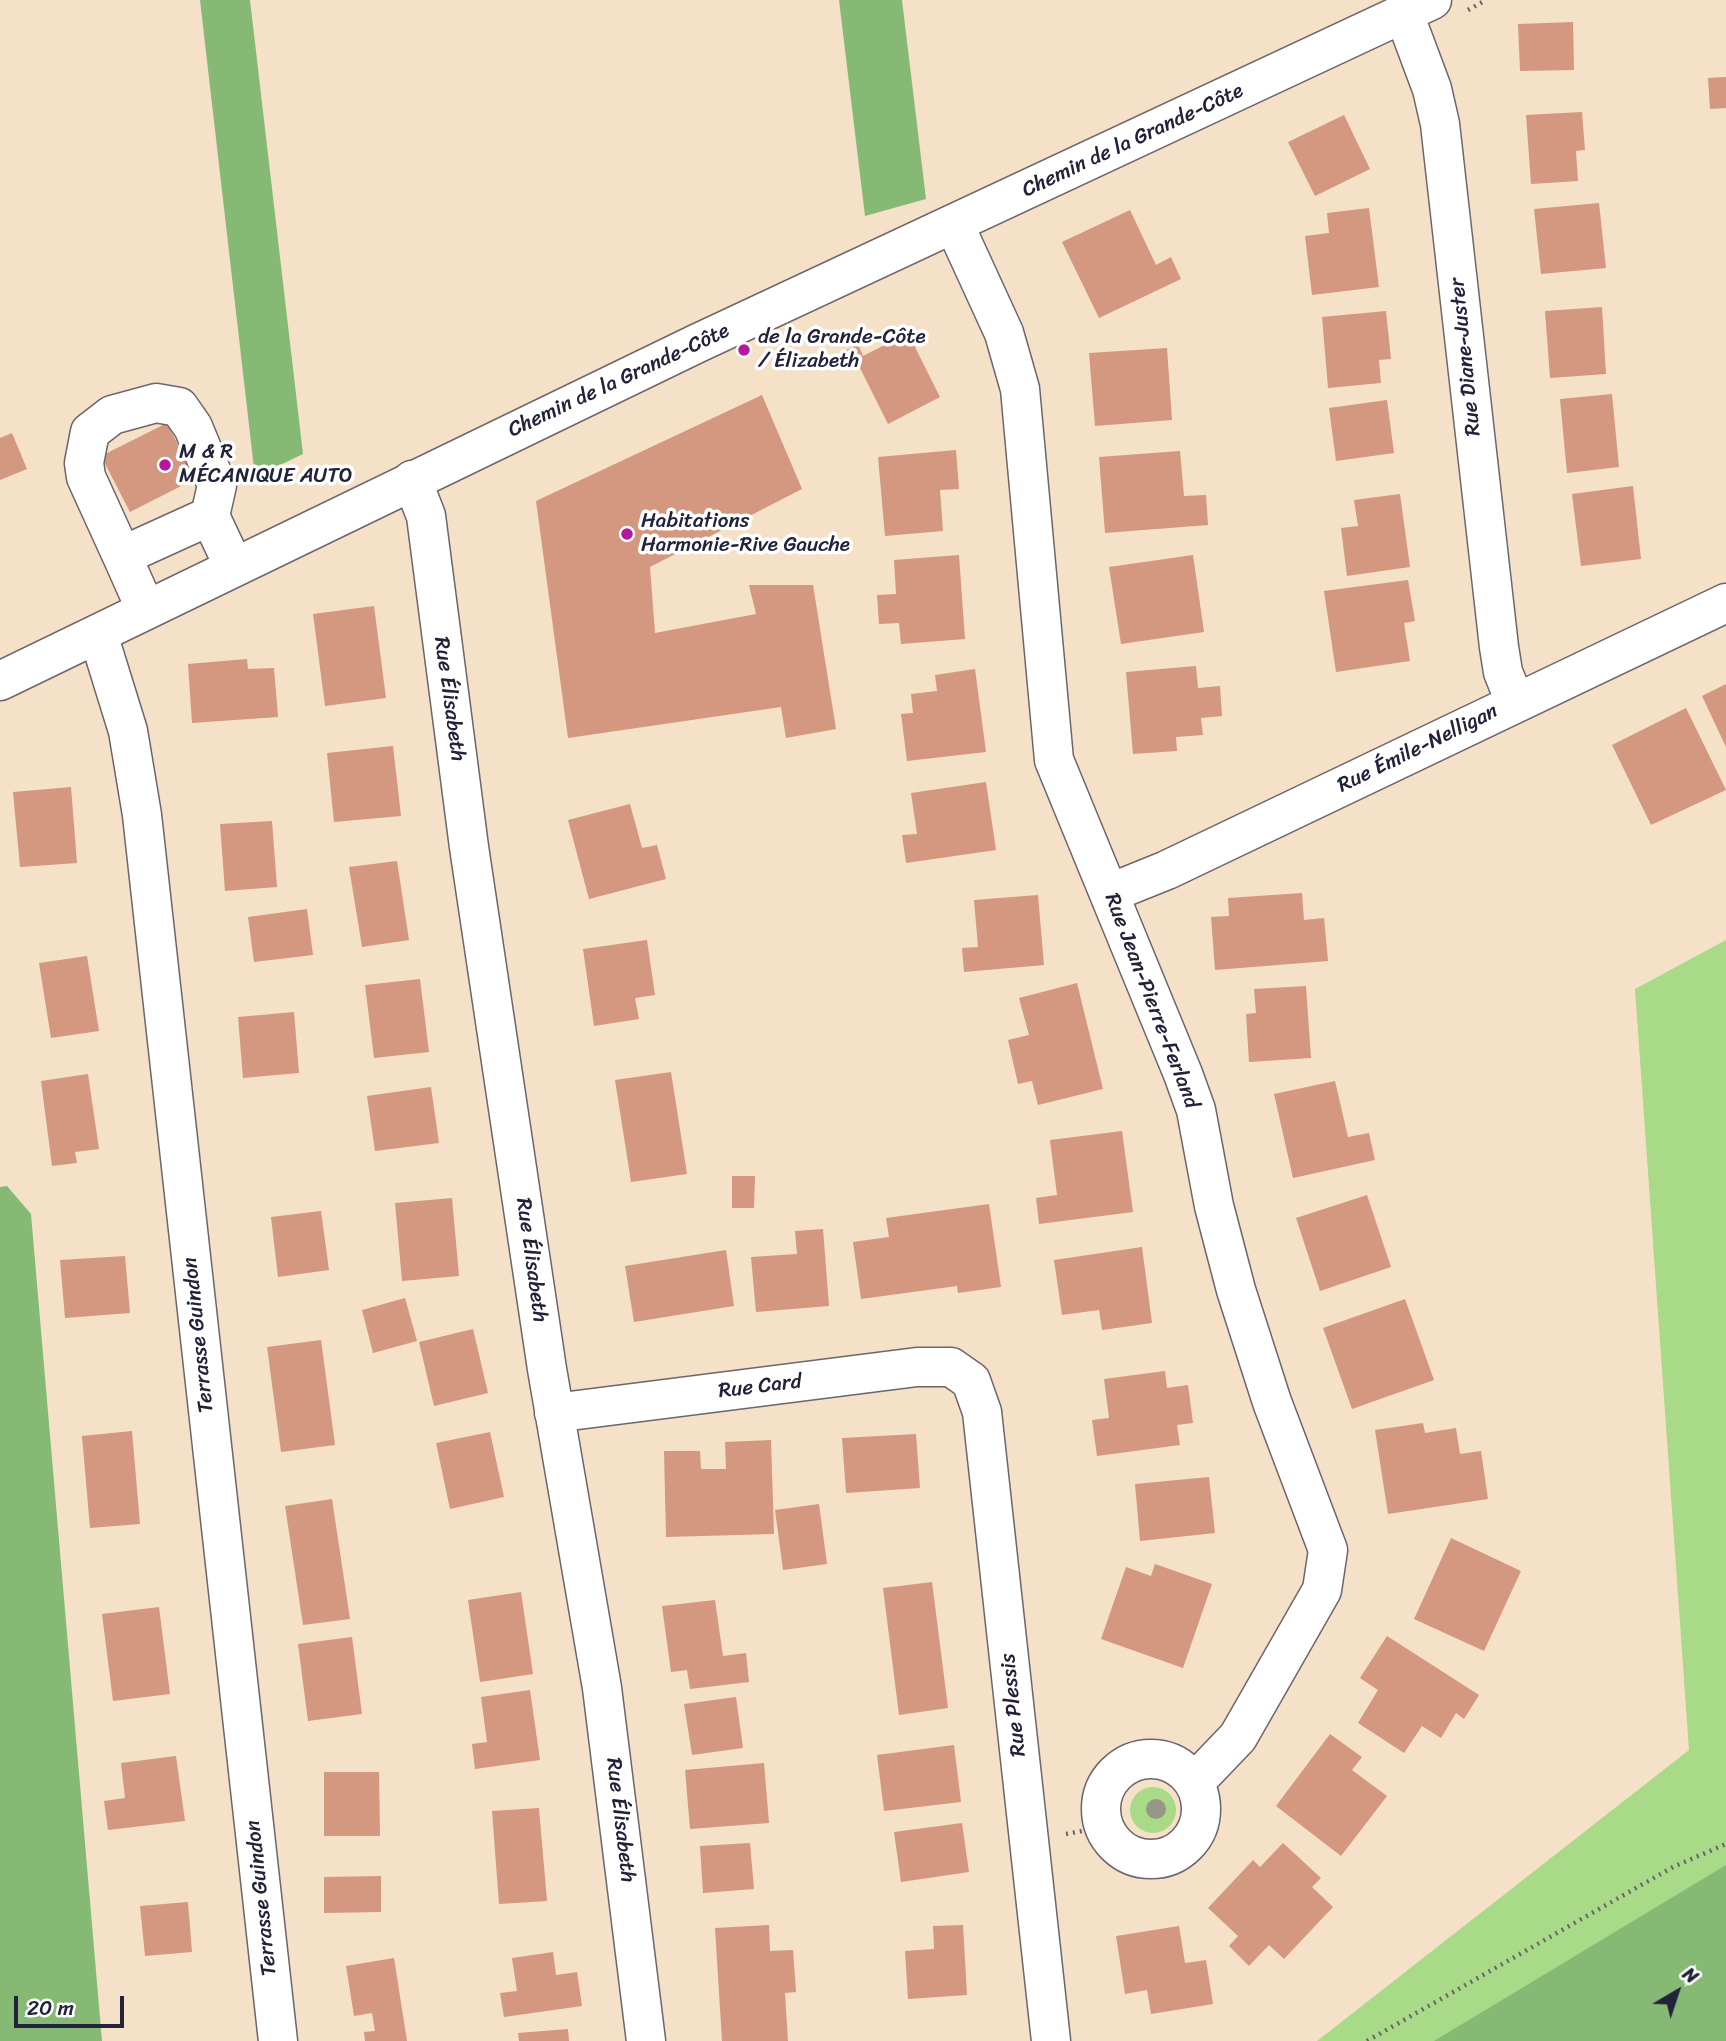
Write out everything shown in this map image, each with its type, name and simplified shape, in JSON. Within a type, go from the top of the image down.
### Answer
[{"type":"street","name":"Chemin de la Grande-Côte","points":[[0,681],[412,480],[1418,7]]},
{"type":"street","name":"Rue Diane-Juster","points":[[1418,7],[1440,124],[1499,647],[1503,672],[1515,702]]},
{"type":"street","name":"Rue Jean-Pierre-Ferland","points":[[954,224],[1004,332],[1016,368],[1024,413],[1054,760],[1190,1092],[1217,1219],[1244,1314],[1272,1402],[1328,1550],[1322,1590],[1238,1737],[1194,1783]]},
{"type":"street","points":[[146,610],[86,477],[85,463],[90,432],[112,415],[156,403],[178,407],[193,427],[217,485],[210,516],[233,566]]},
{"type":"street","name":"Rue Élisabeth","points":[[412,480],[426,516],[469,847],[554,1413],[602,1689],[646,2041]]},
{"type":"street","points":[[122,556],[210,516]]},
{"type":"street","name":"Rue Émile-Nelligan","points":[[1110,893],[1167,870],[1726,603]]},
{"type":"street","name":"Terrasse Guindon","points":[[98,634],[131,743],[142,815],[278,2041]]},
{"type":"street","name":"Rue Card","points":[[554,1413],[918,1367],[950,1367],[964,1374]]},
{"type":"street","name":"Rue Plessis","points":[[964,1374],[976,1390],[982,1412],[1051,2041]]},
{"type":"path","points":[[1367,2041],[1673,1867],[1726,1844]]},
{"type":"green space","points":[[200,0],[250,0],[303,454],[255,477]]},
{"type":"green space","points":[[839,0],[902,0],[926,199],[865,216]]},
{"type":"green space","points":[[1726,940],[1726,2041],[1317,2041],[1689,1750],[1635,989]]},
{"type":"green space","points":[[7,1186],[31,1214],[102,2041],[0,2041],[0,1187]]},
{"type":"green space","points":[[1153,1787],[1169,1794],[1176,1810],[1169,1826],[1153,1833],[1137,1826],[1130,1810],[1137,1794]]},
{"type":"green space","points":[[1726,1865],[1726,2041],[1434,2041]]},
{"type":"building","points":[[1573,22],[1574,70],[1520,71],[1518,24]]},
{"type":"building","points":[[1726,77],[1726,108],[1710,109],[1708,78]]},
{"type":"building","points":[[1582,112],[1585,150],[1576,151],[1578,181],[1531,184],[1526,115]]},
{"type":"building","points":[[1344,115],[1370,169],[1315,196],[1288,142]]},
{"type":"building","points":[[1599,203],[1606,268],[1541,274],[1534,209]]},
{"type":"building","points":[[1369,208],[1379,287],[1312,295],[1305,236],[1329,233],[1327,213]]},
{"type":"building","points":[[1130,210],[1156,265],[1171,257],[1181,279],[1099,318],[1062,242]]},
{"type":"building","points":[[1602,307],[1606,374],[1550,378],[1545,311]]},
{"type":"building","points":[[1386,311],[1391,359],[1379,360],[1381,383],[1328,388],[1322,317]]},
{"type":"building","points":[[908,333],[940,397],[888,424],[858,364],[848,369],[840,353],[858,344],[863,356]]},
{"type":"building","points":[[1167,348],[1172,420],[1095,426],[1089,353]]},
{"type":"building","points":[[1612,394],[1619,467],[1567,473],[1560,399]]},
{"type":"building","name":"Habitations Harmonie-Rive Gauche","points":[[762,395],[802,489],[650,567],[655,633],[756,614],[749,585],[813,585],[836,729],[786,738],[781,707],[568,738],[536,501]]},
{"type":"building","points":[[1387,400],[1394,453],[1336,461],[1329,408]]},
{"type":"building","points":[[167,423],[195,479],[130,512],[101,456]]},
{"type":"building","points":[[12,433],[27,469],[0,480],[0,438]]},
{"type":"building","points":[[956,450],[959,489],[940,490],[943,531],[885,536],[878,457]]},
{"type":"building","points":[[1180,451],[1184,496],[1206,495],[1208,525],[1105,533],[1099,457]]},
{"type":"building","points":[[1633,486],[1641,559],[1581,566],[1572,494]]},
{"type":"building","points":[[1400,494],[1410,567],[1347,576],[1341,528],[1358,526],[1354,500]]},
{"type":"building","points":[[959,555],[965,639],[901,644],[899,623],[879,624],[877,595],[896,594],[894,560]]},
{"type":"building","points":[[1193,555],[1204,632],[1121,644],[1109,567]]},
{"type":"building","points":[[1408,580],[1415,621],[1404,623],[1410,661],[1336,672],[1324,591]]},
{"type":"building","points":[[374,606],[386,698],[325,706],[313,614]]},
{"type":"building","points":[[247,659],[248,669],[274,668],[278,717],[192,723],[188,664]]},
{"type":"building","points":[[1196,666],[1198,688],[1220,686],[1222,716],[1201,718],[1203,735],[1176,737],[1177,751],[1133,754],[1126,672]]},
{"type":"building","points":[[975,669],[986,752],[907,761],[901,714],[913,713],[911,694],[937,691],[935,675]]},
{"type":"building","points":[[1726,684],[1726,747],[1702,696]]},
{"type":"building","points":[[1686,708],[1726,790],[1651,825],[1612,745]]},
{"type":"building","points":[[393,746],[401,816],[334,822],[327,753]]},
{"type":"building","points":[[986,782],[996,850],[906,863],[902,835],[917,834],[911,793]]},
{"type":"building","points":[[71,787],[77,863],[20,867],[13,792]]},
{"type":"building","points":[[630,804],[642,848],[657,845],[666,879],[589,899],[568,820]]},
{"type":"building","points":[[272,821],[277,887],[225,891],[220,824]]},
{"type":"building","points":[[397,861],[409,940],[362,947],[349,867]]},
{"type":"building","points":[[1302,893],[1304,920],[1324,918],[1328,961],[1215,970],[1211,917],[1229,916],[1228,898]]},
{"type":"building","points":[[1038,895],[1044,965],[964,972],[962,948],[978,947],[974,900]]},
{"type":"building","points":[[307,909],[313,955],[254,962],[248,917]]},
{"type":"building","points":[[647,940],[655,995],[635,998],[639,1019],[594,1026],[583,949]]},
{"type":"building","points":[[87,956],[99,1031],[51,1038],[39,963]]},
{"type":"building","points":[[420,979],[429,1052],[374,1058],[365,985]]},
{"type":"building","points":[[1077,983],[1103,1089],[1038,1105],[1032,1081],[1018,1084],[1008,1040],[1029,1035],[1019,998]]},
{"type":"building","points":[[1306,986],[1311,1058],[1249,1062],[1246,1014],[1256,1013],[1254,989]]},
{"type":"building","points":[[294,1012],[299,1073],[243,1078],[238,1017]]},
{"type":"building","points":[[671,1072],[687,1174],[631,1182],[615,1080]]},
{"type":"building","points":[[88,1074],[99,1149],[75,1152],[77,1163],[52,1166],[41,1081]]},
{"type":"building","points":[[1335,1081],[1348,1137],[1369,1133],[1375,1160],[1293,1178],[1274,1094]]},
{"type":"building","points":[[431,1087],[439,1143],[375,1151],[367,1096]]},
{"type":"building","points":[[1122,1131],[1133,1212],[1039,1224],[1036,1198],[1057,1195],[1050,1140]]},
{"type":"building","points":[[732,1176],[755,1176],[754,1208],[732,1208]]},
{"type":"building","points":[[1367,1195],[1391,1267],[1320,1291],[1296,1218]]},
{"type":"building","points":[[452,1198],[459,1276],[402,1281],[395,1203]]},
{"type":"building","points":[[989,1204],[1001,1287],[958,1293],[957,1286],[861,1299],[853,1242],[889,1237],[886,1218]]},
{"type":"building","points":[[321,1211],[329,1270],[278,1277],[271,1217]]},
{"type":"building","points":[[823,1229],[829,1306],[756,1312],[751,1257],[797,1254],[795,1231]]},
{"type":"building","points":[[1142,1247],[1152,1323],[1102,1330],[1099,1310],[1062,1315],[1054,1260]]},
{"type":"building","points":[[726,1250],[734,1306],[634,1322],[625,1266]]},
{"type":"building","points":[[125,1256],[130,1313],[65,1318],[60,1260]]},
{"type":"building","points":[[405,1298],[417,1341],[373,1353],[362,1310]]},
{"type":"building","points":[[1405,1299],[1434,1380],[1352,1409],[1323,1328]]},
{"type":"building","points":[[473,1329],[488,1393],[434,1406],[419,1342]]},
{"type":"building","points":[[321,1340],[335,1445],[281,1452],[267,1347]]},
{"type":"building","points":[[1165,1371],[1167,1388],[1188,1385],[1193,1423],[1177,1425],[1180,1445],[1097,1456],[1092,1420],[1109,1418],[1104,1379]]},
{"type":"building","points":[[1423,1423],[1425,1433],[1456,1428],[1460,1454],[1481,1451],[1488,1499],[1388,1514],[1375,1430]]},
{"type":"building","points":[[132,1431],[140,1524],[90,1528],[82,1436]]},
{"type":"building","points":[[490,1432],[504,1497],[450,1509],[436,1443]]},
{"type":"building","points":[[916,1434],[920,1488],[846,1493],[842,1438]]},
{"type":"building","points":[[771,1440],[774,1534],[666,1537],[664,1451],[700,1451],[701,1469],[726,1469],[725,1442]]},
{"type":"building","points":[[1209,1477],[1215,1533],[1140,1541],[1135,1484]]},
{"type":"building","points":[[332,1499],[350,1619],[303,1625],[285,1506]]},
{"type":"building","points":[[819,1504],[827,1564],[783,1570],[775,1510]]},
{"type":"building","points":[[1451,1538],[1521,1571],[1484,1651],[1414,1619]]},
{"type":"building","points":[[1155,1564],[1212,1584],[1183,1668],[1101,1639],[1126,1567],[1151,1576]]},
{"type":"building","points":[[932,1582],[948,1708],[899,1715],[883,1588]]},
{"type":"building","points":[[521,1592],[533,1674],[480,1682],[468,1600]]},
{"type":"building","points":[[715,1600],[723,1656],[746,1653],[749,1682],[690,1689],[687,1670],[671,1672],[662,1606]]},
{"type":"building","points":[[159,1607],[170,1694],[113,1701],[102,1614]]},
{"type":"building","points":[[1387,1636],[1479,1695],[1464,1719],[1456,1713],[1441,1738],[1422,1726],[1404,1753],[1358,1723],[1378,1690],[1360,1678]]},
{"type":"building","points":[[352,1637],[362,1714],[308,1721],[298,1644]]},
{"type":"building","points":[[530,1690],[540,1760],[475,1769],[472,1744],[487,1742],[481,1697]]},
{"type":"building","points":[[736,1697],[743,1748],[692,1755],[684,1704]]},
{"type":"building","points":[[1330,1734],[1362,1757],[1352,1770],[1387,1796],[1341,1856],[1276,1806]]},
{"type":"building","points":[[954,1745],[961,1802],[884,1811],[877,1755]]},
{"type":"building","points":[[176,1756],[185,1821],[108,1830],[104,1801],[125,1798],[121,1763]]},
{"type":"building","points":[[764,1763],[769,1823],[690,1829],[685,1770]]},
{"type":"building","points":[[324,1772],[379,1772],[380,1836],[324,1836]]},
{"type":"building","points":[[539,1808],[547,1901],[499,1904],[492,1811]]},
{"type":"building","points":[[962,1823],[969,1872],[901,1882],[894,1832]]},
{"type":"building","points":[[750,1843],[754,1889],[703,1893],[700,1846]]},
{"type":"building","points":[[1283,1843],[1321,1878],[1312,1887],[1333,1907],[1284,1959],[1269,1945],[1249,1966],[1229,1946],[1238,1936],[1208,1908],[1253,1860],[1260,1867]]},
{"type":"building","points":[[381,1876],[381,1912],[324,1913],[324,1877]]},
{"type":"building","points":[[188,1902],[192,1952],[145,1956],[140,1906]]},
{"type":"building","points":[[769,1925],[770,1951],[793,1950],[796,1992],[785,1993],[788,2041],[722,2041],[715,1928]]},
{"type":"building","points":[[963,1925],[967,1995],[908,1999],[905,1951],[934,1949],[933,1926]]},
{"type":"building","points":[[1179,1926],[1185,1963],[1206,1960],[1213,2004],[1151,2014],[1147,1990],[1125,1994],[1116,1936]]},
{"type":"building","points":[[553,1952],[556,1975],[577,1972],[582,2006],[504,2017],[500,1993],[517,1991],[512,1958]]},
{"type":"building","points":[[394,1958],[407,2041],[365,2041],[364,2032],[375,2031],[372,2013],[354,2016],[346,1966]]},
{"type":"building","points":[[568,2029],[569,2041],[519,2041],[518,2033]]},
{"type":"place","name":"de la Grande-Côte / Élizabeth","points":[[744,350]]},
{"type":"place","name":"M & R MÉCANIQUE AUTO","points":[[165,465]]},
{"type":"place","name":"Habitations Harmonie-Rive Gauche","points":[[627,534]]}]
